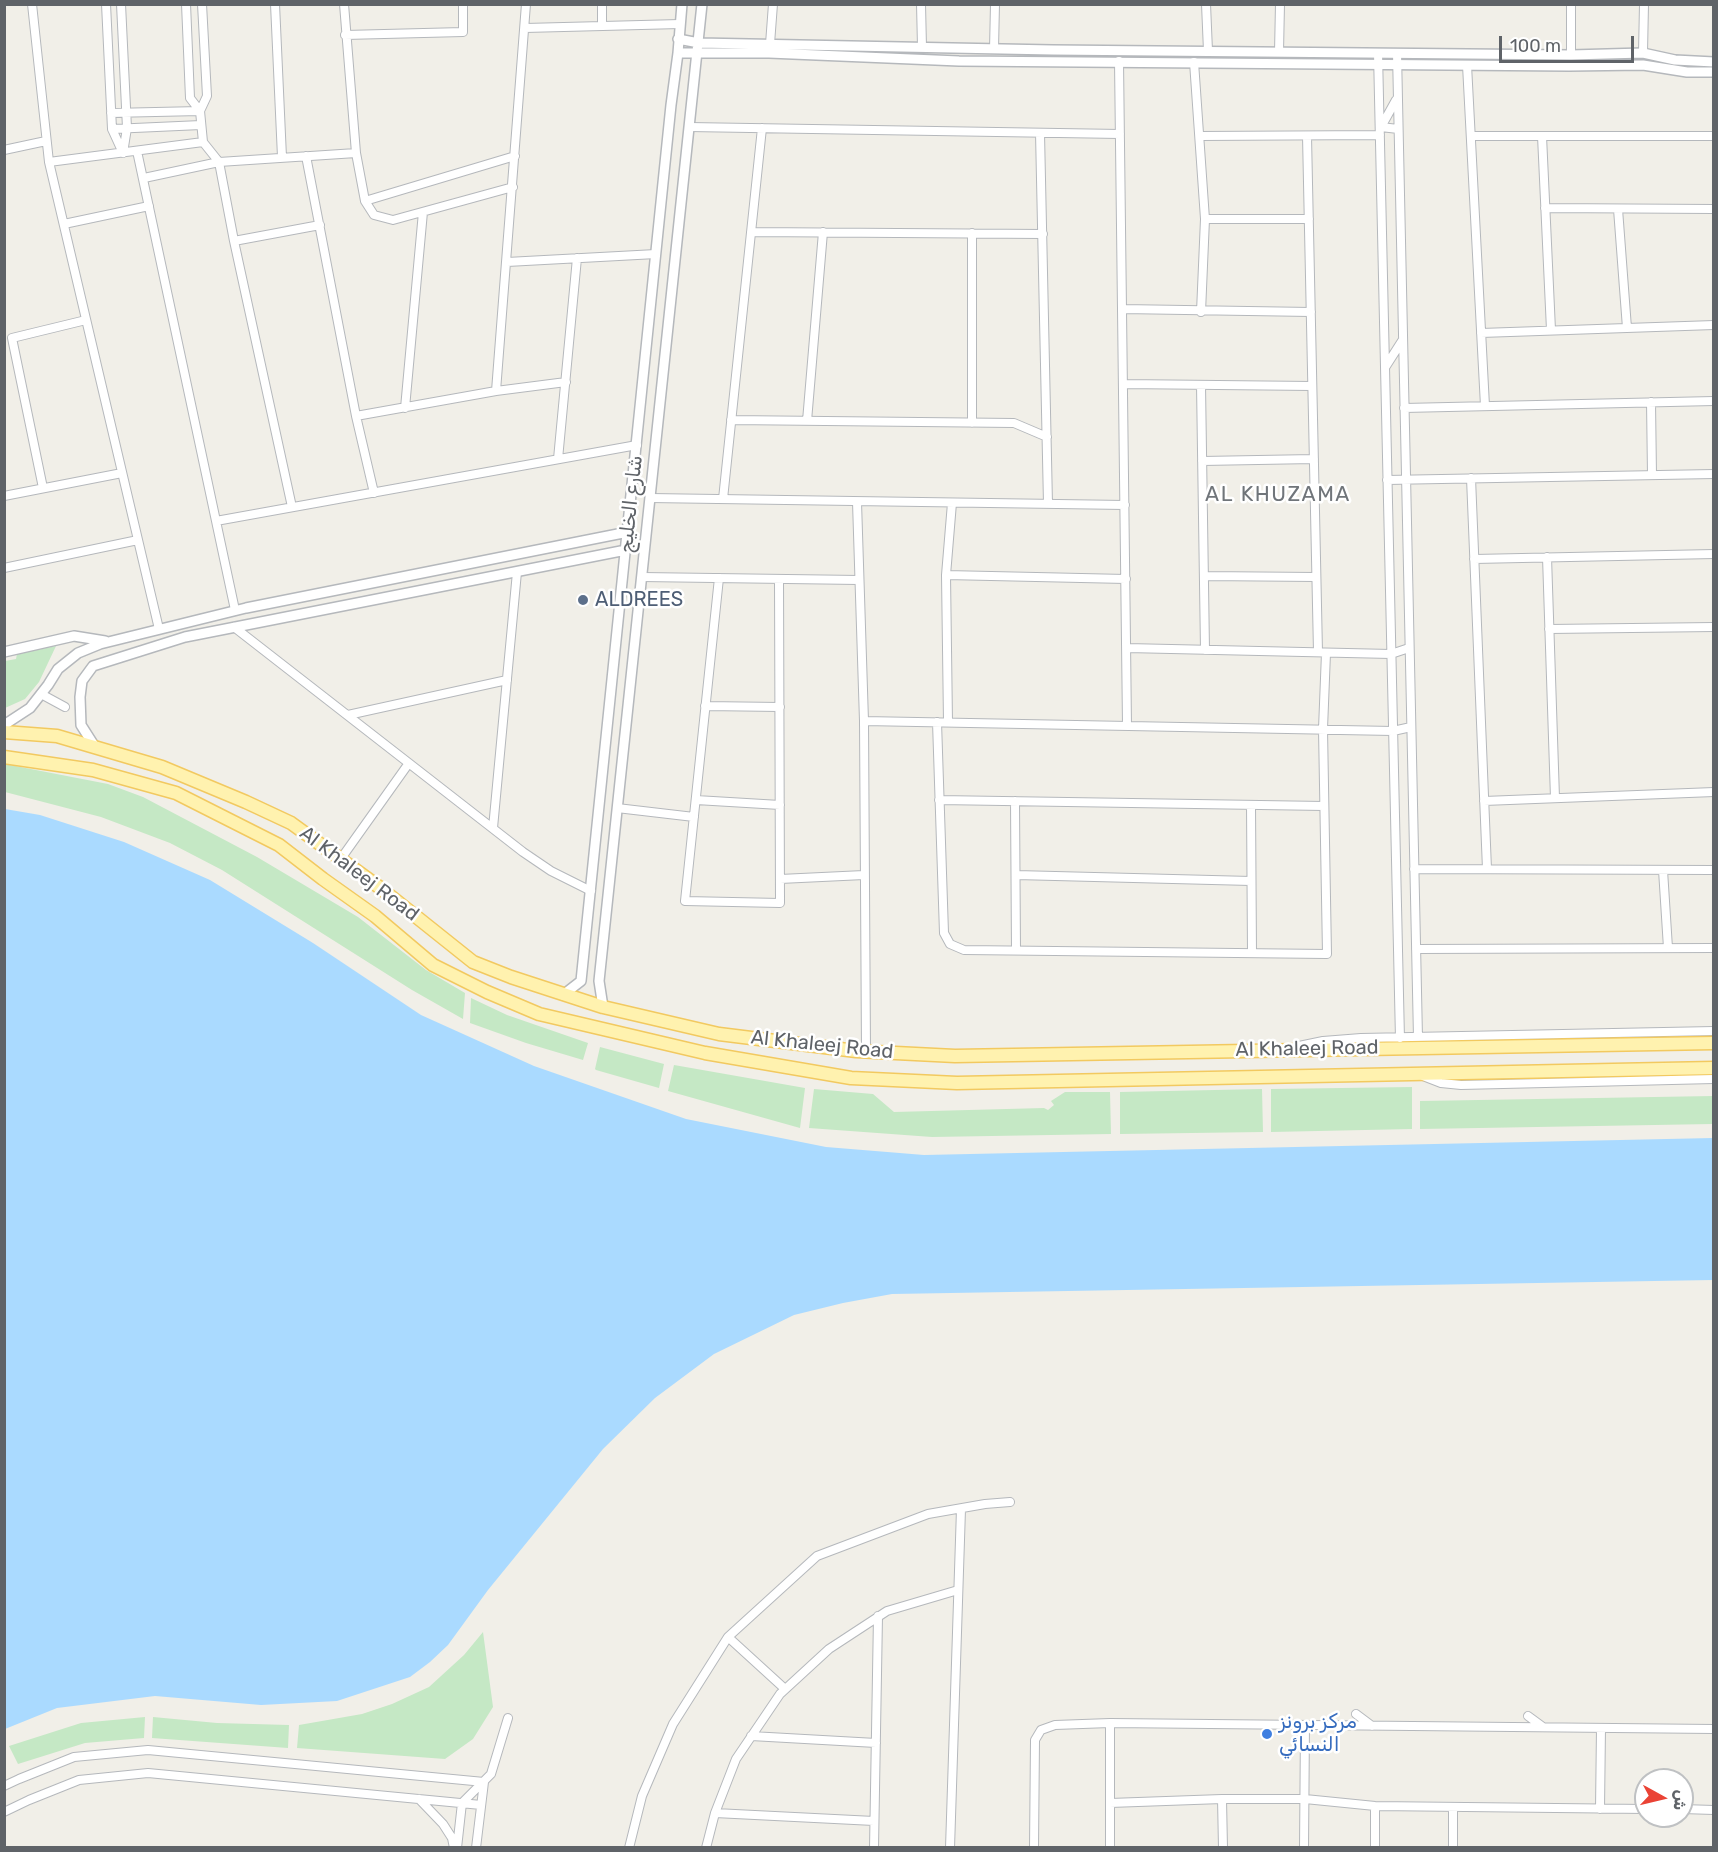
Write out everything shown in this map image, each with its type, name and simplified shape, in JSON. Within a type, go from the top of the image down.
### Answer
[{"type":"main road","name":"Al Khaleej Road","points":[[4,732],[57,736],[162,767],[246,802],[291,824],[379,887],[473,962],[603,1007],[719,1034],[866,1051],[955,1056],[1713,1043]]},
{"type":"main road","name":"Al Khaleej Road","points":[[4,757],[93,770],[176,793],[279,845],[375,916],[433,964],[478,987],[539,1014],[694,1050],[851,1078],[957,1083],[1713,1068]]},
{"type":"street","points":[[32,4],[49,162],[159,629]]},
{"type":"street","points":[[106,4],[112,129],[123,153]]},
{"type":"street","points":[[121,4],[126,113],[123,153]]},
{"type":"street","points":[[186,4],[190,98],[200,111]]},
{"type":"street","points":[[202,4],[207,96],[200,111],[203,142],[219,162],[292,507]]},
{"type":"street","points":[[274,4],[282,157]]},
{"type":"street","points":[[344,4],[356,153],[365,201],[374,215],[393,220],[513,187]]},
{"type":"street","points":[[345,35],[464,32],[463,4]]},
{"type":"street","points":[[496,391],[526,4]]},
{"type":"street","points":[[602,4],[602,26]]},
{"type":"street","name":"شارع الخليج","points":[[563,995],[581,981],[682,4]]},
{"type":"street","points":[[603,1007],[599,981],[702,4]]},
{"type":"street","points":[[770,44],[773,4]]},
{"type":"street","points":[[921,4],[922,47]]},
{"type":"street","points":[[994,48],[995,4]]},
{"type":"street","points":[[1206,4],[1208,51]]},
{"type":"street","points":[[1279,52],[1280,4]]},
{"type":"street","points":[[1571,4],[1571,55]]},
{"type":"street","points":[[1643,53],[1644,4]]},
{"type":"street","points":[[525,28],[680,24]]},
{"type":"street","points":[[678,39],[699,43],[922,47],[1571,55],[1643,53],[1675,60],[1713,62]]},
{"type":"street","points":[[678,53],[768,53],[959,61],[1643,65],[1687,72],[1713,72]]},
{"type":"street","points":[[1378,53],[1400,1038]]},
{"type":"street","points":[[1396,53],[1418,1037]]},
{"type":"street","points":[[1119,62],[1128,724]]},
{"type":"street","points":[[1194,62],[1205,219],[1201,312]]},
{"type":"street","points":[[1467,65],[1485,406]]},
{"type":"street","points":[[1397,99],[1381,126],[1398,129]]},
{"type":"street","points":[[111,112],[200,111]]},
{"type":"street","points":[[112,129],[201,125]]},
{"type":"street","points":[[689,127],[1120,134]]},
{"type":"street","points":[[723,499],[762,128]]},
{"type":"street","points":[[1040,133],[1048,504]]},
{"type":"street","points":[[937,722],[944,933],[950,944],[964,950],[1326,954],[1322,653],[1316,577],[1307,135]]},
{"type":"street","points":[[1200,136],[1380,135]]},
{"type":"street","points":[[1471,136],[1713,136]]},
{"type":"street","points":[[1542,136],[1551,330]]},
{"type":"street","points":[[4,150],[46,141]]},
{"type":"street","points":[[49,162],[203,142]]},
{"type":"street","points":[[137,151],[235,610]]},
{"type":"street","points":[[144,178],[219,162],[356,153]]},
{"type":"street","points":[[306,156],[356,416],[374,493]]},
{"type":"street","points":[[365,201],[515,156]]},
{"type":"street","points":[[64,224],[149,206]]},
{"type":"street","points":[[1545,208],[1713,209]]},
{"type":"street","points":[[1618,208],[1627,328]]},
{"type":"street","points":[[405,408],[423,212]]},
{"type":"street","points":[[1205,219],[1309,219]]},
{"type":"street","points":[[234,241],[320,225]]},
{"type":"street","points":[[751,232],[1042,234]]},
{"type":"street","points":[[807,421],[823,232]]},
{"type":"street","points":[[972,234],[972,423]]},
{"type":"street","points":[[507,262],[656,254]]},
{"type":"street","points":[[558,459],[577,258]]},
{"type":"street","points":[[1122,309],[1311,312]]},
{"type":"street","points":[[43,488],[8,338],[86,320]]},
{"type":"street","points":[[1481,333],[1713,325]]},
{"type":"street","points":[[1385,367],[1403,340]]},
{"type":"street","points":[[356,416],[496,391],[566,382]]},
{"type":"street","points":[[1123,384],[1312,386]]},
{"type":"street","points":[[1201,385],[1204,650]]},
{"type":"street","points":[[1404,408],[1713,400]]},
{"type":"street","points":[[1651,402],[1652,475]]},
{"type":"street","points":[[731,420],[1014,423],[1047,437]]},
{"type":"street","points":[[216,521],[637,445]]},
{"type":"street","points":[[1202,461],[1314,459]]},
{"type":"street","points":[[4,496],[122,473]]},
{"type":"street","points":[[1388,480],[1713,474]]},
{"type":"street","points":[[1471,478],[1487,869]]},
{"type":"street","points":[[650,498],[1125,506]]},
{"type":"street","points":[[856,501],[864,720],[866,1051]]},
{"type":"street","points":[[948,722],[946,575],[952,503]]},
{"type":"street","points":[[4,725],[30,708],[58,669],[78,653],[107,642],[235,610],[628,532]]},
{"type":"street","points":[[4,568],[138,540]]},
{"type":"street","points":[[95,747],[81,725],[80,697],[82,681],[93,666],[185,637],[626,550]]},
{"type":"street","points":[[1474,559],[1713,554]]},
{"type":"street","points":[[1547,557],[1555,798]]},
{"type":"street","points":[[493,828],[517,572]]},
{"type":"street","points":[[946,575],[1126,579]]},
{"type":"street","points":[[1204,576],[1316,577]]},
{"type":"street","points":[[642,577],[859,580]]},
{"type":"street","points":[[719,578],[685,901],[780,903],[779,579]]},
{"type":"street","points":[[234,627],[409,764],[551,871],[591,891]]},
{"type":"street","points":[[1549,629],[1713,627]]},
{"type":"street","points":[[4,652],[74,636],[107,642]]},
{"type":"street","points":[[1126,648],[1391,654],[1409,648]]},
{"type":"street","points":[[348,715],[507,680]]},
{"type":"street","points":[[41,694],[65,707]]},
{"type":"street","points":[[705,706],[780,707]]},
{"type":"street","points":[[864,720],[1393,731],[1411,727]]},
{"type":"street","points":[[340,860],[409,764]]},
{"type":"street","points":[[1484,801],[1713,792]]},
{"type":"street","points":[[696,800],[780,805]]},
{"type":"street","points":[[939,800],[1324,806]]},
{"type":"street","points":[[1015,801],[1016,950]]},
{"type":"street","points":[[1251,805],[1252,953]]},
{"type":"street","points":[[617,808],[694,817]]},
{"type":"street","points":[[1414,869],[1713,870]]},
{"type":"street","points":[[1663,870],[1668,948]]},
{"type":"street","points":[[780,879],[864,875]]},
{"type":"street","points":[[1016,875],[1251,881]]},
{"type":"street","points":[[1416,949],[1713,948]]},
{"type":"street","points":[[1280,1050],[1323,1041],[1713,1031]]},
{"type":"street","points":[[1418,1074],[1441,1083],[1461,1085],[1713,1079]]},
{"type":"street","points":[[629,1848],[642,1796],[673,1724],[728,1637],[817,1556],[928,1514],[1010,1502]]},
{"type":"street","points":[[950,1848],[961,1509]]},
{"type":"street","points":[[706,1848],[715,1813],[736,1759],[780,1694],[830,1649],[878,1616],[887,1611],[958,1590]]},
{"type":"street","points":[[874,1848],[878,1616]]},
{"type":"street","points":[[728,1637],[785,1689]]},
{"type":"street","points":[[1356,1714],[1372,1726]]},
{"type":"street","points":[[1528,1716],[1543,1727]]},
{"type":"street","points":[[456,1848],[462,1803],[491,1774],[508,1718]]},
{"type":"street","points":[[1110,1723],[1110,1848]]},
{"type":"street","points":[[1034,1848],[1035,1740],[1041,1730],[1055,1725],[1110,1723],[1713,1729]]},
{"type":"street","points":[[1304,1848],[1305,1725]]},
{"type":"street","points":[[1600,1728],[1600,1809]]},
{"type":"street","points":[[751,1736],[876,1743]]},
{"type":"street","points":[[4,1786],[74,1757],[148,1750],[484,1782]]},
{"type":"street","points":[[4,1812],[79,1780],[148,1773],[481,1805]]},
{"type":"street","points":[[477,1848],[484,1782]]},
{"type":"street","points":[[419,1799],[443,1824],[456,1848]]},
{"type":"street","points":[[1222,1799],[1223,1848]]},
{"type":"street","points":[[1110,1803],[1305,1799],[1375,1806],[1634,1809]]},
{"type":"street","points":[[1375,1806],[1375,1848]]},
{"type":"street","points":[[1453,1808],[1453,1848]]},
{"type":"street","points":[[1694,1809],[1713,1810]]},
{"type":"street","points":[[715,1813],[874,1821]]},
{"type":"green space","points":[[56,646],[39,682],[25,699],[5,708],[5,661],[16,659],[17,654]]},
{"type":"green space","points":[[5,764],[108,784],[143,797],[257,857],[358,917],[426,970],[465,993],[463,1019],[412,990],[222,870],[170,843],[101,817],[5,792]]},
{"type":"green space","points":[[471,998],[507,1015],[588,1043],[583,1060],[470,1023]]},
{"type":"green space","points":[[600,1047],[664,1064],[659,1088],[596,1070]]},
{"type":"green space","points":[[674,1065],[805,1088],[800,1128],[668,1091]]},
{"type":"green space","points":[[1412,1087],[1412,1129],[1271,1132],[1271,1089]]},
{"type":"green space","points":[[814,1089],[873,1094],[894,1112],[1044,1108],[1048,1110],[1054,1105],[1051,1101],[1065,1092],[1110,1092],[1111,1134],[932,1137],[809,1128]]},
{"type":"green space","points":[[1262,1089],[1263,1132],[1120,1134],[1120,1092]]},
{"type":"green space","points":[[1713,1096],[1713,1124],[1420,1129],[1420,1101]]},
{"type":"green space","points":[[483,1632],[493,1707],[473,1739],[445,1759],[297,1748],[299,1725],[362,1714],[392,1704],[429,1687],[464,1655]]},
{"type":"green space","points":[[145,1717],[144,1738],[85,1743],[18,1764],[9,1746],[81,1723]]},
{"type":"green space","points":[[153,1717],[217,1723],[289,1725],[288,1748],[152,1738]]},
{"type":"water","points":[[5,809],[40,815],[124,842],[210,880],[313,943],[421,1015],[534,1066],[686,1119],[826,1147],[924,1155],[1713,1138],[1713,1280],[892,1294],[794,1315],[714,1354],[655,1398],[603,1449],[488,1590],[448,1645],[410,1677],[337,1701],[261,1705],[155,1696],[57,1708],[5,1729]]},
{"type":"place","name":"ALDREES","points":[[583,600]]},
{"type":"place","name":"مركز برونز النسائي","points":[[1267,1734]]},
{"type":"district","name":"AL KHUZAMA","points":[[1278,495]]}]
